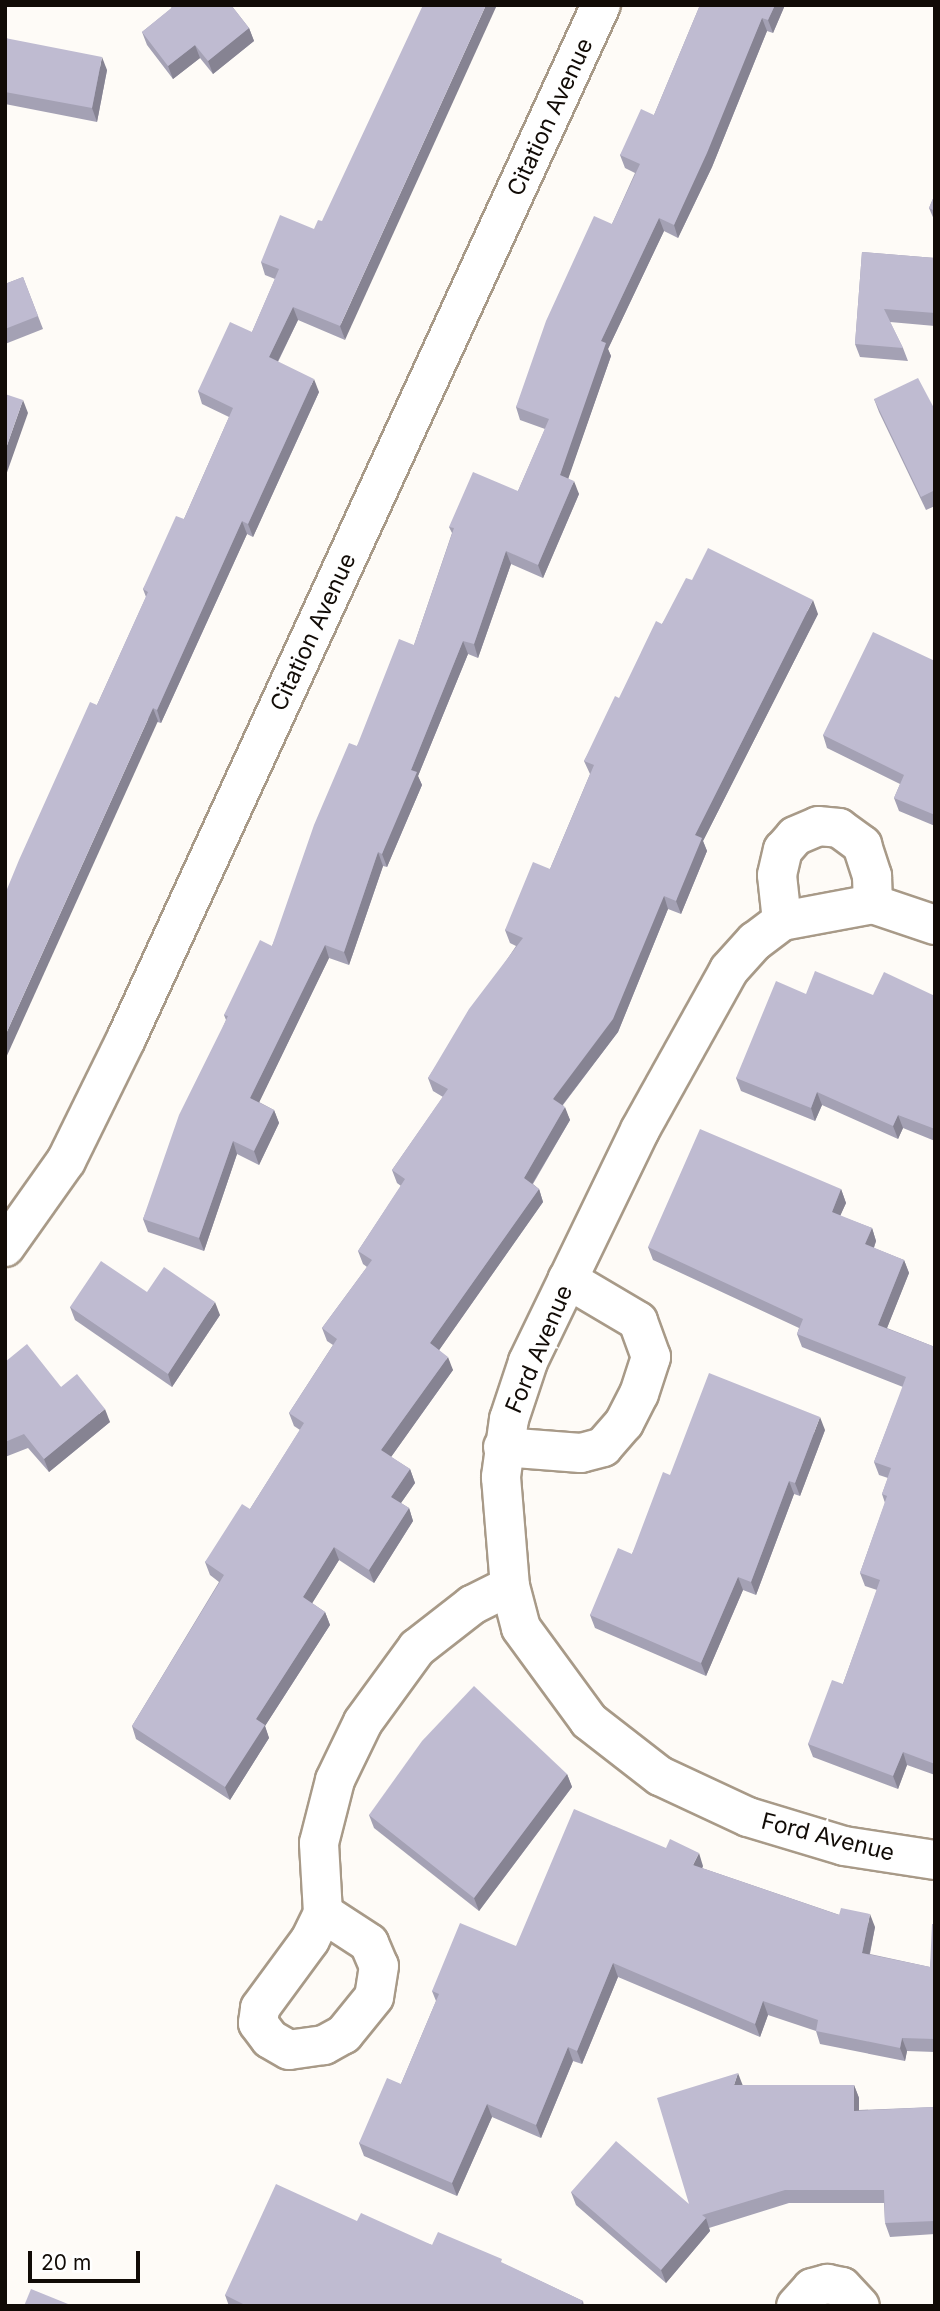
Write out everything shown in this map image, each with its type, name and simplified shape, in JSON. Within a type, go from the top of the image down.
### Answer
[{"type":"street","name":"Citation Avenue","points":[[5,1247],[66,1161],[126,1039],[601,5]]},
{"type":"street","points":[[782,921],[777,875],[783,850],[794,836],[818,826],[839,828],[862,845],[872,876],[873,904]]},
{"type":"street","name":"Ford Avenue","points":[[935,925],[873,904],[782,921],[755,941],[709,1001],[568,1279],[528,1362],[503,1447],[510,1586],[521,1628],[582,1712],[660,1776],[748,1817],[844,1846],[935,1860]]},
{"type":"street","points":[[503,1447],[581,1453],[603,1447],[624,1423],[639,1394],[651,1357],[638,1321],[568,1279]]},
{"type":"street","points":[[323,1913],[319,1843],[335,1780],[363,1723],[393,1678],[433,1634],[472,1605],[510,1586]]},
{"type":"street","points":[[796,2306],[812,2288],[827,2284],[842,2287],[860,2306]]},
{"type":"building","points":[[175,5],[231,5],[249,28],[208,61],[195,45],[168,66],[142,32]]},
{"type":"building","points":[[423,5],[486,5],[340,326],[293,307],[269,357],[314,379],[248,524],[242,521],[157,710],[153,708],[5,1036],[5,894],[90,702],[97,705],[148,592],[143,589],[176,516],[184,519],[233,408],[198,391],[230,322],[252,332],[279,269],[261,262],[280,215],[314,229],[318,220],[322,221]]},
{"type":"building","points":[[700,5],[775,5],[768,20],[762,18],[707,153],[674,225],[659,218],[601,341],[606,343],[560,475],[574,481],[538,565],[506,551],[474,644],[463,641],[411,770],[417,772],[382,854],[378,852],[344,952],[325,945],[250,1098],[274,1110],[254,1151],[233,1141],[199,1238],[143,1219],[179,1115],[228,1016],[224,1015],[260,940],[272,946],[314,825],[349,743],[357,746],[399,639],[414,645],[454,528],[449,527],[473,472],[518,491],[549,419],[516,407],[546,321],[594,216],[612,224],[640,164],[620,155],[641,109],[654,115]]},
{"type":"building","points":[[5,38],[102,57],[92,108],[5,92]]},
{"type":"building","points":[[935,194],[935,211],[929,208]]},
{"type":"building","points":[[862,252],[935,258],[935,313],[884,309],[903,348],[855,344]]},
{"type":"building","points":[[23,277],[38,316],[5,329],[5,284]]},
{"type":"building","points":[[918,378],[935,410],[935,490],[921,497],[874,399]]},
{"type":"building","points":[[5,394],[23,400],[5,451]]},
{"type":"building","points":[[708,548],[813,600],[695,835],[702,838],[676,901],[664,896],[613,1019],[553,1099],[565,1107],[524,1178],[539,1189],[430,1343],[448,1357],[381,1450],[410,1469],[391,1497],[409,1508],[369,1570],[334,1547],[303,1597],[325,1612],[256,1719],[265,1725],[225,1787],[132,1726],[224,1575],[205,1562],[242,1504],[250,1509],[304,1423],[289,1413],[337,1339],[322,1328],[372,1260],[358,1251],[405,1179],[392,1170],[448,1089],[428,1078],[469,1009],[523,938],[505,930],[533,862],[550,869],[594,765],[584,761],[615,696],[619,698],[656,621],[662,624],[686,578],[692,580]]},
{"type":"building","points":[[873,632],[935,661],[935,815],[894,798],[904,775],[823,735]]},
{"type":"building","points":[[815,971],[873,995],[884,972],[935,996],[935,1129],[898,1115],[893,1126],[817,1092],[811,1108],[736,1078],[776,981],[806,994]]},
{"type":"building","points":[[700,1129],[841,1189],[832,1212],[872,1228],[865,1244],[904,1260],[878,1325],[935,1347],[935,1764],[903,1752],[893,1776],[808,1744],[832,1680],[843,1684],[880,1580],[860,1573],[887,1496],[882,1494],[891,1468],[874,1462],[906,1377],[797,1334],[803,1319],[648,1247]]},
{"type":"building","points":[[101,1261],[147,1292],[164,1267],[215,1302],[168,1374],[70,1307]]},
{"type":"building","points":[[27,1344],[61,1387],[77,1374],[105,1409],[44,1459],[24,1434],[5,1442],[5,1362]]},
{"type":"building","points":[[709,1373],[820,1417],[795,1483],[789,1481],[751,1582],[738,1577],[701,1663],[590,1615],[618,1548],[632,1554],[663,1472],[670,1475]]},
{"type":"building","points":[[474,1686],[567,1774],[474,1898],[369,1815],[422,1741]]},
{"type":"building","points":[[574,1809],[666,1848],[670,1839],[699,1853],[693,1865],[839,1915],[841,1908],[870,1914],[862,1953],[930,1967],[932,1924],[935,1924],[935,2039],[902,2038],[900,2048],[816,2031],[818,2020],[763,2001],[755,2024],[613,1963],[577,2051],[568,2047],[536,2125],[487,2104],[452,2183],[359,2143],[387,2078],[401,2084],[439,1994],[432,1991],[460,1923],[516,1946]]},
{"type":"building","points":[[738,2073],[734,2085],[854,2085],[854,2111],[935,2107],[935,2221],[885,2223],[884,2190],[785,2190],[702,2215],[706,2218],[661,2270],[571,2192],[616,2141],[689,2204],[657,2098]]},
{"type":"building","points":[[276,2184],[357,2221],[361,2213],[432,2245],[438,2232],[502,2259],[501,2262],[583,2301],[580,2306],[247,2306],[225,2295]]},
{"type":"building","points":[[31,2289],[73,2306],[24,2306]]}]
